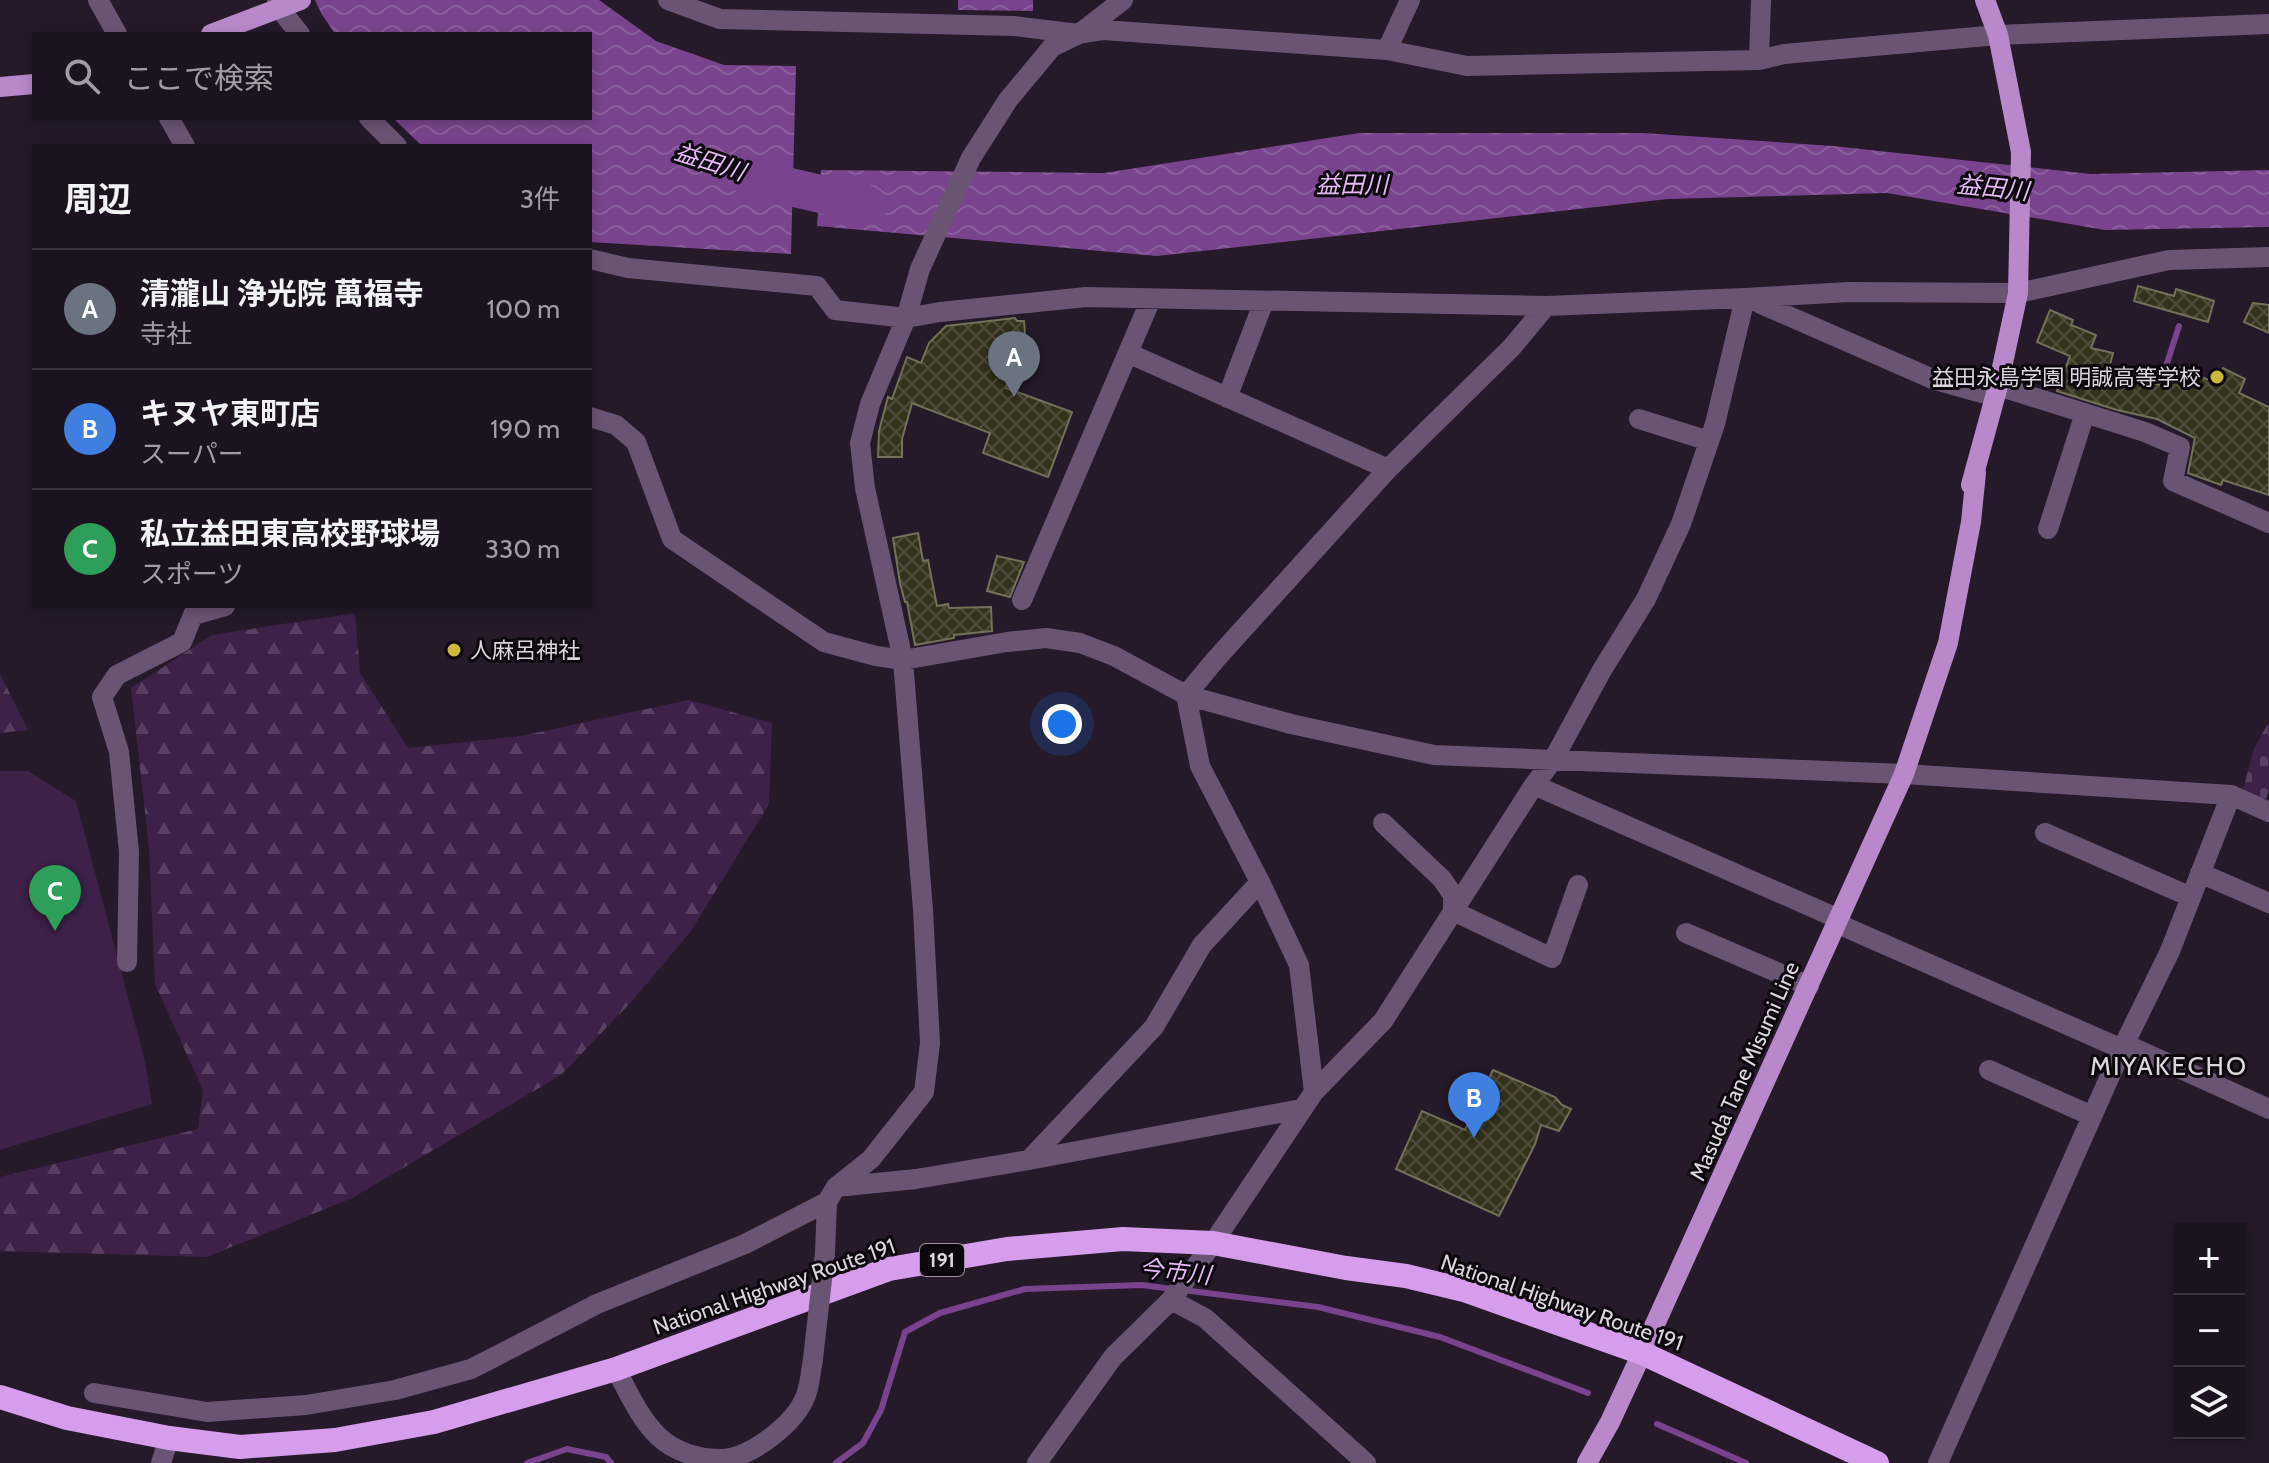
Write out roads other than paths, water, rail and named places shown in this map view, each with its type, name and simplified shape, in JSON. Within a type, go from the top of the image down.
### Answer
[{"type":"highway","name":"National Highway Route 191","points":[[0,1397],[67,1418],[169,1438],[240,1447],[335,1440],[434,1422],[616,1369],[889,1269],[1007,1249],[1123,1239],[1213,1243],[1406,1276],[1464,1290],[1642,1353],[1877,1463]]},
{"type":"main road","points":[[215,32],[278,4],[301,0]]},
{"type":"main road","name":"Masuda Tane Misumi Line","points":[[1587,1463],[1642,1353],[1904,774],[1948,643],[1971,522],[1976,473],[2018,293],[2021,152],[2000,42],[1985,0]]},
{"type":"main road","points":[[0,87],[32,84]]},
{"type":"street","points":[[98,0],[116,32]]},
{"type":"street","points":[[668,0],[720,19],[1014,26],[1079,34],[1103,30],[1387,50],[1467,66],[1759,60],[1784,54],[2269,24]]},
{"type":"street","points":[[94,1393],[207,1412],[306,1405],[395,1390],[471,1369],[597,1304],[745,1244],[831,1195],[871,1159],[924,1092],[930,1043],[903,660],[865,488],[860,443],[870,404],[906,318],[920,269],[971,158],[1008,100],[1052,47],[1079,34],[1123,0]]},
{"type":"street","points":[[1387,50],[1410,0]]},
{"type":"street","points":[[1759,60],[1761,0]]},
{"type":"street","points":[[278,4],[299,32]]},
{"type":"street","points":[[170,120],[184,144]]},
{"type":"street","points":[[371,120],[395,144]]},
{"type":"street","points":[[592,259],[628,268],[817,286],[835,310],[906,318],[1086,297],[1546,306],[1849,292],[2018,293],[2169,260],[2269,257]]},
{"type":"street","points":[[1749,298],[1935,380],[1981,393],[1998,386],[2145,432],[2180,447],[2173,481],[2269,523]]},
{"type":"street","points":[[1037,1463],[1113,1357],[1171,1300],[1314,1092],[1383,1021],[1553,760],[1602,670],[1646,599],[1681,524],[1709,441],[1749,298]]},
{"type":"street","points":[[1022,600],[1151,299]]},
{"type":"street","points":[[1227,398],[1264,301]]},
{"type":"street","points":[[1186,695],[1388,469],[1512,347],[1546,306]]},
{"type":"street","points":[[1128,353],[1388,469]]},
{"type":"street","points":[[2048,529],[2085,413]]},
{"type":"street","points":[[592,418],[616,425],[636,442],[672,539],[824,642],[876,656],[903,660],[1046,638],[1080,643],[1114,656],[1186,695],[1291,724],[1434,755],[1904,774],[2231,795],[2269,812]]},
{"type":"street","points":[[1639,419],[1709,441]]},
{"type":"street","points":[[127,962],[129,852],[119,752],[102,697],[117,675],[182,642],[193,615],[218,608]]},
{"type":"street","points":[[1186,695],[1200,766],[1299,965],[1314,1092]]},
{"type":"street","points":[[1534,785],[1839,919],[1845,927],[2122,1049],[2134,1048],[2269,1109]]},
{"type":"street","points":[[1938,1463],[2122,1049],[2170,951],[2231,795]]},
{"type":"street","points":[[1383,823],[1442,879],[1453,895],[1453,911]]},
{"type":"street","points":[[2045,833],[2191,897]]},
{"type":"street","points":[[2200,873],[2269,903]]},
{"type":"street","points":[[1029,1160],[1154,1027],[1202,945],[1260,882]]},
{"type":"street","points":[[1453,911],[1552,958],[1578,885]]},
{"type":"street","points":[[1686,933],[1809,986]]},
{"type":"street","points":[[1989,1070],[2092,1116]]},
{"type":"street","points":[[831,1195],[1301,1109]]},
{"type":"street","points":[[616,1369],[639,1411],[659,1437],[689,1455],[723,1459],[753,1449],[785,1426],[806,1396],[831,1195]]},
{"type":"street","points":[[1171,1300],[1205,1318],[1366,1463]]},
{"type":"street","points":[[161,1463],[169,1438]]},
{"type":"water","name":"益田川","points":[[315,0],[599,0],[656,41],[724,65],[796,66],[791,254],[592,242],[592,144],[420,144],[395,120],[592,120],[592,32],[334,32]]},
{"type":"water","points":[[958,0],[1033,0],[1033,11],[958,10]]},
{"type":"water","name":"益田川","points":[[1359,133],[1643,133],[1833,146],[2091,174],[2269,170],[2269,227],[2105,230],[1887,193],[1668,199],[1157,256],[817,226],[821,170],[1104,173]]},
{"type":"waterway","name":"益田川","points":[[742,173],[868,205]]},
{"type":"waterway","points":[[2158,391],[2179,326]]},
{"type":"waterway","name":"今市川","points":[[836,1463],[863,1443],[881,1410],[905,1332],[940,1313],[1025,1289],[1142,1285],[1172,1289]]},
{"type":"waterway","name":"今市川","points":[[1183,1290],[1318,1307],[1440,1337],[1588,1393]]},
{"type":"waterway","name":"今市川","points":[[1657,1424],[1746,1463]]},
{"type":"waterway","name":"今市川","points":[[527,1463],[567,1449],[606,1457],[611,1463]]},
{"type":"place","name":"益田永島学園 明誠高等学校","points":[[2217,377]]},
{"type":"place","name":"清瀧山 浄光院 萬福寺","points":[[1014,397]]},
{"type":"place","name":"人麻呂神社","points":[[454,650]]},
{"type":"place","name":"私立益田東高校野球場","points":[[55,931]]},
{"type":"place","name":"キヌヤ東町店","points":[[1474,1138]]},
{"type":"district","name":"MIYAKECHO","points":[[2169,1066]]}]
